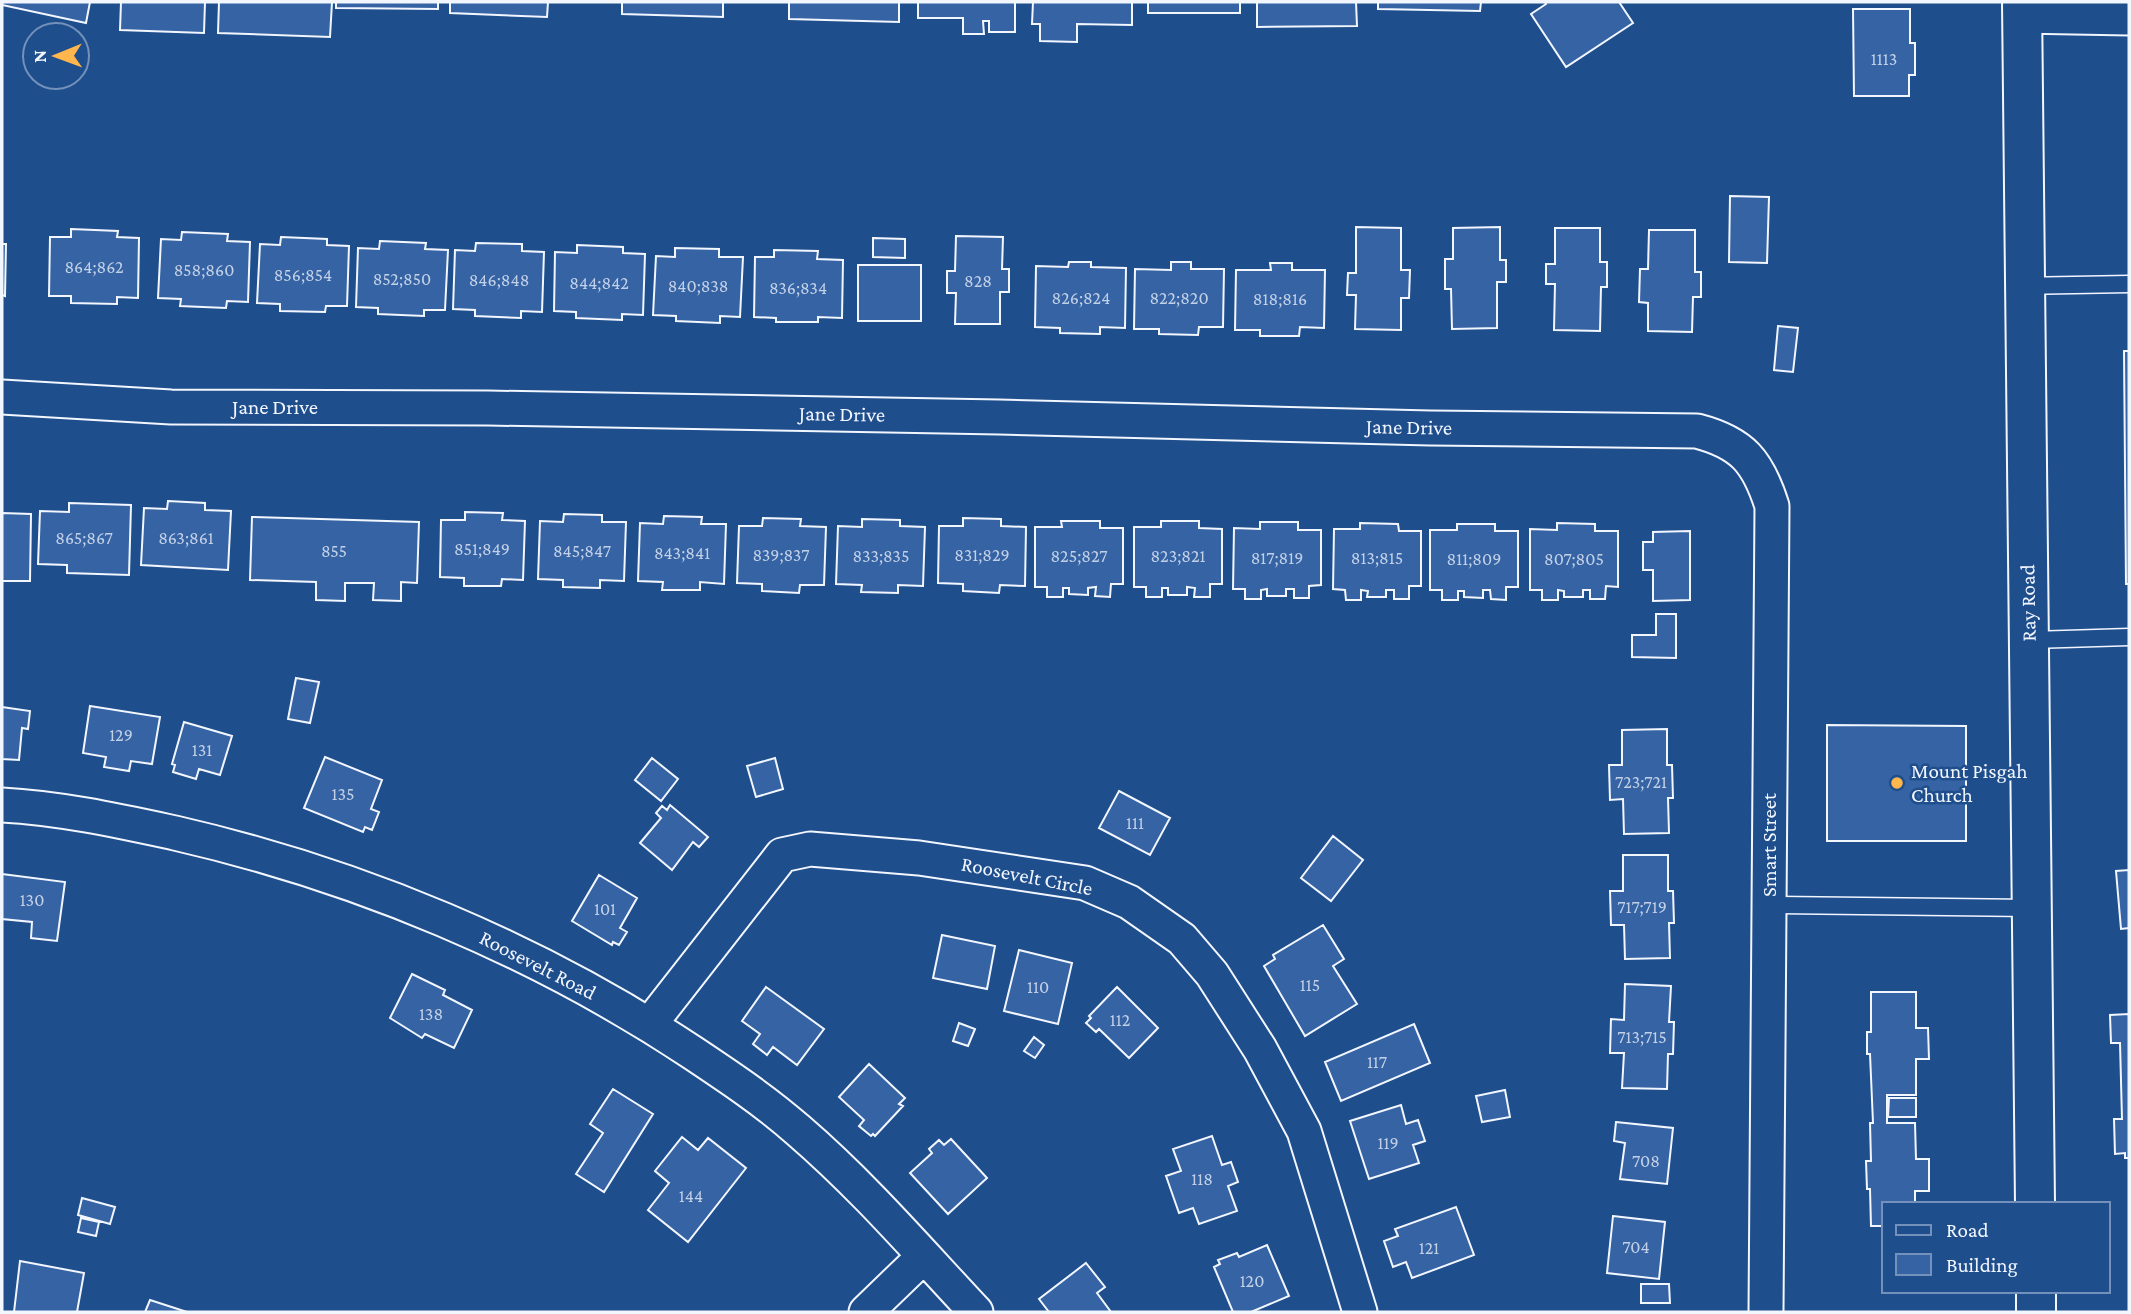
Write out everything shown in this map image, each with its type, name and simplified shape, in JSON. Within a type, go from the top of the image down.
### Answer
[{"type":"street","points":[[2022,9],[2129,18]]},
{"type":"street","name":"Ray Road","points":[[2022,9],[2035,1202]]},
{"type":"street","name":"Jane Drive","points":[[2,397],[171,407],[502,408],[1683,431]]},
{"type":"street","name":"Smart Street","points":[[1683,431],[1717,436],[1744,452],[1763,476],[1772,506],[1766,1312]]},
{"type":"street","name":"Roosevelt Road","points":[[2,805],[117,820],[240,848],[368,889],[492,941],[572,980],[650,1024],[740,1084],[797,1129],[850,1177],[976,1312]]},
{"type":"street","name":"Roosevelt Circle","points":[[650,1024],[782,855],[810,849],[919,858],[1084,883],[1129,902],[1182,939],[1212,974],[1260,1049],[1304,1131],[1360,1312]]},
{"type":"street","points":[[866,1312],[924,1256]]},
{"type":"street","points":[[2036,1293],[2036,1312]]},
{"type":"lane","points":[[2025,286],[2129,284]]},
{"type":"lane","points":[[2029,640],[2129,636]]},
{"type":"lane","points":[[1768,905],[2031,908]]},
{"type":"building","points":[[2,2],[90,2],[86,21],[2,5]]},
{"type":"building","points":[[121,2],[205,2],[204,33],[120,30]]},
{"type":"building","points":[[219,2],[332,2],[330,37],[218,33]]},
{"type":"building","points":[[336,2],[438,2],[438,9],[336,8]]},
{"type":"building","points":[[450,2],[548,2],[547,17],[450,13]]},
{"type":"building","points":[[622,2],[723,2],[723,17],[622,14]]},
{"type":"building","points":[[789,2],[899,2],[899,22],[789,19]]},
{"type":"building","points":[[918,2],[1015,2],[1015,32],[989,32],[989,21],[983,21],[984,34],[963,34],[963,18],[918,18]]},
{"type":"building","points":[[1033,2],[1132,2],[1132,25],[1077,24],[1077,42],[1040,41],[1040,24],[1032,24]]},
{"type":"building","points":[[1148,2],[1240,2],[1240,13],[1148,13]]},
{"type":"building","points":[[1257,2],[1356,2],[1357,26],[1257,27]]},
{"type":"building","points":[[1378,2],[1481,2],[1480,11],[1378,9]]},
{"type":"building","points":[[1545,2],[1619,2],[1633,23],[1566,67],[1531,14],[1546,4]]},
{"type":"building","points":[[1853,9],[1910,9],[1910,43],[1915,43],[1915,75],[1909,75],[1909,96],[1854,96]]},
{"type":"building","points":[[1730,196],[1769,197],[1767,263],[1729,262]]},
{"type":"building","points":[[1356,227],[1401,228],[1401,270],[1410,270],[1409,298],[1401,298],[1401,330],[1355,329],[1356,295],[1347,295],[1348,273],[1356,273]]},
{"type":"building","points":[[1500,227],[1500,260],[1506,260],[1506,282],[1497,282],[1497,328],[1452,329],[1451,289],[1445,289],[1445,259],[1453,259],[1453,228]]},
{"type":"building","points":[[1555,228],[1600,228],[1600,262],[1607,262],[1607,287],[1601,287],[1600,331],[1554,330],[1555,284],[1546,284],[1546,264],[1555,264]]},
{"type":"building","points":[[71,229],[118,231],[117,237],[139,238],[138,298],[117,297],[117,304],[71,303],[71,296],[49,296],[50,237],[71,237]]},
{"type":"building","points":[[1649,230],[1695,230],[1695,272],[1701,272],[1701,297],[1693,297],[1692,332],[1648,331],[1648,303],[1639,302],[1640,269],[1648,269]]},
{"type":"building","points":[[182,232],[228,234],[227,241],[250,242],[248,302],[227,301],[226,308],[180,306],[181,299],[158,298],[161,239],[181,240]]},
{"type":"building","points":[[956,236],[1003,237],[1002,269],[1009,269],[1009,292],[1000,292],[1000,324],[955,324],[956,293],[947,293],[947,271],[955,271]]},
{"type":"building","points":[[281,237],[327,239],[327,245],[349,246],[347,306],[326,306],[325,312],[280,311],[280,304],[257,303],[260,244],[280,245]]},
{"type":"building","points":[[873,238],[905,239],[905,258],[873,257]]},
{"type":"building","points":[[380,241],[426,243],[425,249],[448,250],[445,310],[424,310],[424,316],[378,314],[378,308],[356,307],[358,248],[379,249]]},
{"type":"building","points":[[476,243],[522,244],[522,251],[544,252],[542,312],[521,311],[521,318],[475,316],[475,310],[453,309],[455,250],[475,251]]},
{"type":"building","points":[[2,244],[6,244],[5,296],[2,295]]},
{"type":"building","points":[[577,245],[623,247],[623,253],[645,254],[643,315],[622,314],[622,320],[576,318],[576,312],[554,311],[555,252],[577,253]]},
{"type":"building","points":[[675,248],[719,249],[719,257],[743,257],[740,317],[720,316],[720,323],[676,321],[676,316],[653,315],[656,256],[675,257]]},
{"type":"building","points":[[774,250],[818,251],[817,259],[843,260],[842,318],[818,317],[818,322],[776,322],[776,318],[754,317],[755,257],[774,257]]},
{"type":"building","points":[[1069,262],[1091,262],[1091,267],[1126,268],[1125,328],[1100,327],[1100,334],[1060,333],[1060,328],[1035,327],[1036,266],[1068,267]]},
{"type":"building","points":[[1171,262],[1191,262],[1191,269],[1224,269],[1223,327],[1199,327],[1198,335],[1159,334],[1159,329],[1134,329],[1135,269],[1171,270]]},
{"type":"building","points":[[1270,263],[1292,263],[1292,270],[1325,270],[1324,328],[1300,327],[1299,336],[1260,336],[1260,330],[1235,330],[1236,270],[1271,270]]},
{"type":"building","points":[[858,265],[921,265],[921,321],[858,321]]},
{"type":"building","points":[[1778,326],[1798,328],[1793,372],[1774,370]]},
{"type":"building","points":[[2124,351],[2129,351],[2129,584],[2126,584]]},
{"type":"building","points":[[168,501],[205,503],[205,510],[231,511],[228,570],[141,565],[144,508],[167,509]]},
{"type":"building","points":[[69,503],[131,505],[129,575],[67,573],[67,565],[38,564],[40,511],[69,512]]},
{"type":"building","points":[[465,512],[503,513],[502,520],[525,521],[523,580],[502,579],[501,586],[464,586],[464,578],[440,577],[441,520],[465,520]]},
{"type":"building","points":[[2,513],[31,514],[30,581],[2,581]]},
{"type":"building","points":[[564,514],[602,515],[602,522],[626,522],[624,581],[600,580],[600,588],[563,587],[563,580],[538,579],[540,521],[563,522]]},
{"type":"building","points":[[664,516],[702,517],[701,524],[726,524],[724,584],[700,582],[700,590],[662,590],[663,582],[638,581],[640,523],[663,524]]},
{"type":"building","points":[[252,517],[419,522],[417,583],[401,582],[401,601],[373,600],[374,583],[345,583],[345,601],[316,600],[316,582],[250,580]]},
{"type":"building","points":[[763,518],[801,519],[800,526],[826,527],[824,585],[800,585],[799,593],[762,591],[762,584],[737,583],[739,526],[762,526]]},
{"type":"building","points":[[963,518],[1001,519],[1001,526],[1026,527],[1025,586],[1000,585],[999,593],[963,591],[963,584],[938,583],[939,526],[963,526]]},
{"type":"building","points":[[862,519],[900,520],[900,526],[925,527],[923,586],[898,585],[898,593],[861,592],[862,585],[836,584],[838,526],[862,527]]},
{"type":"building","points":[[1061,521],[1100,521],[1100,528],[1123,528],[1123,584],[1111,584],[1110,597],[1095,596],[1096,587],[1088,588],[1088,595],[1069,594],[1069,588],[1063,588],[1063,597],[1047,597],[1047,587],[1035,587],[1035,527],[1062,527]]},
{"type":"building","points":[[1161,521],[1199,521],[1199,528],[1222,529],[1222,584],[1210,584],[1210,597],[1194,597],[1195,588],[1187,587],[1187,595],[1168,595],[1168,588],[1162,588],[1162,597],[1146,597],[1146,587],[1134,587],[1134,527],[1161,527]]},
{"type":"building","points":[[1260,522],[1298,522],[1298,530],[1321,530],[1321,585],[1309,586],[1309,598],[1294,598],[1294,589],[1286,589],[1286,596],[1267,596],[1267,589],[1261,590],[1261,599],[1245,599],[1245,589],[1233,589],[1234,528],[1260,529]]},
{"type":"building","points":[[1360,523],[1398,524],[1399,531],[1421,531],[1421,586],[1409,586],[1409,599],[1394,599],[1394,590],[1386,590],[1386,597],[1367,597],[1368,591],[1361,590],[1361,600],[1346,600],[1345,590],[1333,589],[1334,529],[1360,529]]},
{"type":"building","points":[[1557,523],[1595,524],[1595,531],[1618,531],[1618,587],[1606,586],[1605,599],[1590,599],[1590,590],[1583,590],[1583,597],[1564,597],[1564,591],[1558,590],[1558,600],[1542,600],[1542,590],[1530,590],[1530,529],[1557,530]]},
{"type":"building","points":[[1457,524],[1495,524],[1495,531],[1518,531],[1518,587],[1506,587],[1506,600],[1491,599],[1490,590],[1483,590],[1483,598],[1464,597],[1464,591],[1458,591],[1458,600],[1442,600],[1442,590],[1430,590],[1430,530],[1457,530]]},
{"type":"building","points":[[1690,531],[1690,600],[1653,601],[1653,570],[1643,570],[1643,542],[1653,542],[1653,532]]},
{"type":"building","points":[[1656,614],[1676,614],[1676,658],[1632,657],[1632,635],[1656,635]]},
{"type":"building","points":[[296,678],[319,682],[310,723],[288,719]]},
{"type":"building","points":[[90,706],[160,717],[152,764],[131,761],[129,771],[104,767],[106,757],[83,753]]},
{"type":"building","points":[[2,707],[30,711],[28,729],[22,728],[19,760],[2,759]]},
{"type":"building","points":[[184,722],[232,736],[220,775],[199,769],[196,779],[173,772],[175,765],[172,764]]},
{"type":"building","name":"Mount Pisgah Church","points":[[1827,725],[1966,726],[1966,841],[1827,841]]},
{"type":"building","points":[[1667,729],[1667,765],[1672,765],[1673,798],[1668,798],[1669,833],[1624,834],[1623,799],[1610,800],[1609,765],[1622,765],[1622,730]]},
{"type":"building","points":[[325,757],[382,780],[371,809],[379,812],[372,830],[365,827],[363,832],[304,808]]},
{"type":"building","points":[[652,758],[678,779],[661,801],[635,780]]},
{"type":"building","points":[[775,758],[783,789],[756,797],[747,766]]},
{"type":"building","points":[[1119,791],[1170,818],[1150,855],[1099,828]]},
{"type":"building","points":[[670,805],[708,837],[699,847],[693,842],[672,870],[640,843],[661,818],[656,813],[662,806],[667,810]]},
{"type":"building","points":[[1333,836],[1363,860],[1331,901],[1301,878]]},
{"type":"building","points":[[1623,855],[1668,855],[1668,891],[1673,891],[1674,923],[1669,923],[1670,958],[1625,959],[1624,925],[1611,925],[1610,891],[1623,891]]},
{"type":"building","points":[[2129,870],[2129,928],[2121,929],[2116,871]]},
{"type":"building","points":[[2,874],[65,882],[57,941],[31,938],[32,922],[2,919]]},
{"type":"building","points":[[599,875],[637,898],[620,928],[627,932],[619,945],[613,942],[612,945],[572,921]]},
{"type":"building","points":[[1323,925],[1344,959],[1333,966],[1357,1004],[1305,1036],[1264,966],[1275,959],[1273,955]]},
{"type":"building","points":[[942,935],[995,946],[987,989],[933,978]]},
{"type":"building","points":[[1019,950],[1072,963],[1058,1024],[1004,1011]]},
{"type":"building","points":[[412,974],[445,990],[443,995],[472,1010],[454,1048],[425,1034],[422,1038],[390,1018]]},
{"type":"building","points":[[1625,984],[1671,986],[1669,1022],[1674,1022],[1673,1054],[1668,1054],[1667,1089],[1622,1088],[1624,1053],[1610,1053],[1611,1019],[1624,1020]]},
{"type":"building","points":[[766,987],[824,1029],[797,1065],[773,1047],[767,1055],[753,1044],[760,1034],[742,1021]]},
{"type":"building","points":[[1117,987],[1158,1028],[1129,1058],[1099,1029],[1096,1032],[1086,1023],[1091,1018],[1089,1016]]},
{"type":"building","points":[[1871,992],[1916,992],[1916,1028],[1928,1028],[1929,1059],[1916,1059],[1916,1095],[1887,1095],[1887,1123],[1915,1123],[1916,1159],[1929,1159],[1929,1191],[1915,1191],[1915,1202],[1882,1202],[1882,1226],[1871,1226],[1870,1189],[1867,1189],[1866,1161],[1871,1161],[1870,1123],[1873,1123],[1870,1054],[1867,1054],[1867,1032],[1871,1032]]},
{"type":"building","points":[[2129,1014],[2129,1158],[2125,1158],[2125,1153],[2115,1154],[2114,1119],[2122,1119],[2120,1043],[2111,1043],[2110,1015]]},
{"type":"building","points":[[959,1023],[975,1029],[968,1046],[953,1041]]},
{"type":"building","points":[[1414,1024],[1430,1063],[1341,1101],[1325,1062]]},
{"type":"building","points":[[1034,1037],[1044,1045],[1035,1058],[1024,1051]]},
{"type":"building","points":[[869,1064],[905,1098],[899,1104],[903,1106],[875,1136],[871,1136],[859,1126],[864,1120],[839,1097]]},
{"type":"building","points":[[613,1089],[653,1114],[604,1192],[576,1174],[603,1133],[590,1124]]},
{"type":"building","points":[[1505,1090],[1510,1117],[1482,1122],[1476,1096]]},
{"type":"building","points":[[1889,1098],[1916,1098],[1916,1117],[1888,1117]]},
{"type":"building","points":[[1401,1105],[1406,1124],[1418,1120],[1425,1141],[1413,1145],[1419,1163],[1369,1179],[1350,1121]]},
{"type":"building","points":[[1616,1122],[1673,1128],[1667,1184],[1620,1179],[1625,1143],[1614,1141]]},
{"type":"building","points":[[1212,1136],[1222,1165],[1231,1162],[1238,1182],[1228,1186],[1237,1211],[1199,1224],[1193,1208],[1179,1213],[1166,1176],[1181,1171],[1173,1149]]},
{"type":"building","points":[[682,1137],[698,1150],[708,1138],[746,1168],[688,1242],[648,1210],[669,1183],[655,1171]]},
{"type":"building","points":[[951,1139],[987,1178],[948,1214],[910,1173],[932,1153],[929,1149],[939,1140],[944,1145]]},
{"type":"building","points":[[82,1198],[115,1207],[110,1224],[78,1215]]},
{"type":"building","points":[[1456,1207],[1474,1255],[1412,1278],[1406,1262],[1393,1267],[1384,1241],[1398,1236],[1395,1229]]},
{"type":"building","points":[[1613,1216],[1665,1222],[1659,1279],[1607,1273]]},
{"type":"building","points":[[81,1218],[99,1222],[96,1236],[78,1232]]},
{"type":"building","points":[[1267,1245],[1289,1296],[1251,1312],[1233,1312],[1214,1267],[1220,1264],[1218,1260],[1237,1253],[1239,1257]]},
{"type":"building","points":[[20,1261],[84,1273],[77,1312],[14,1312]]},
{"type":"building","points":[[1086,1263],[1105,1287],[1097,1293],[1111,1312],[1049,1312],[1039,1299]]},
{"type":"building","points":[[1641,1284],[1669,1284],[1670,1303],[1641,1303]]},
{"type":"building","points":[[150,1300],[187,1312],[145,1312]]},
{"type":"place","name":"Mount Pisgah Church","points":[[1897,783]]}]
